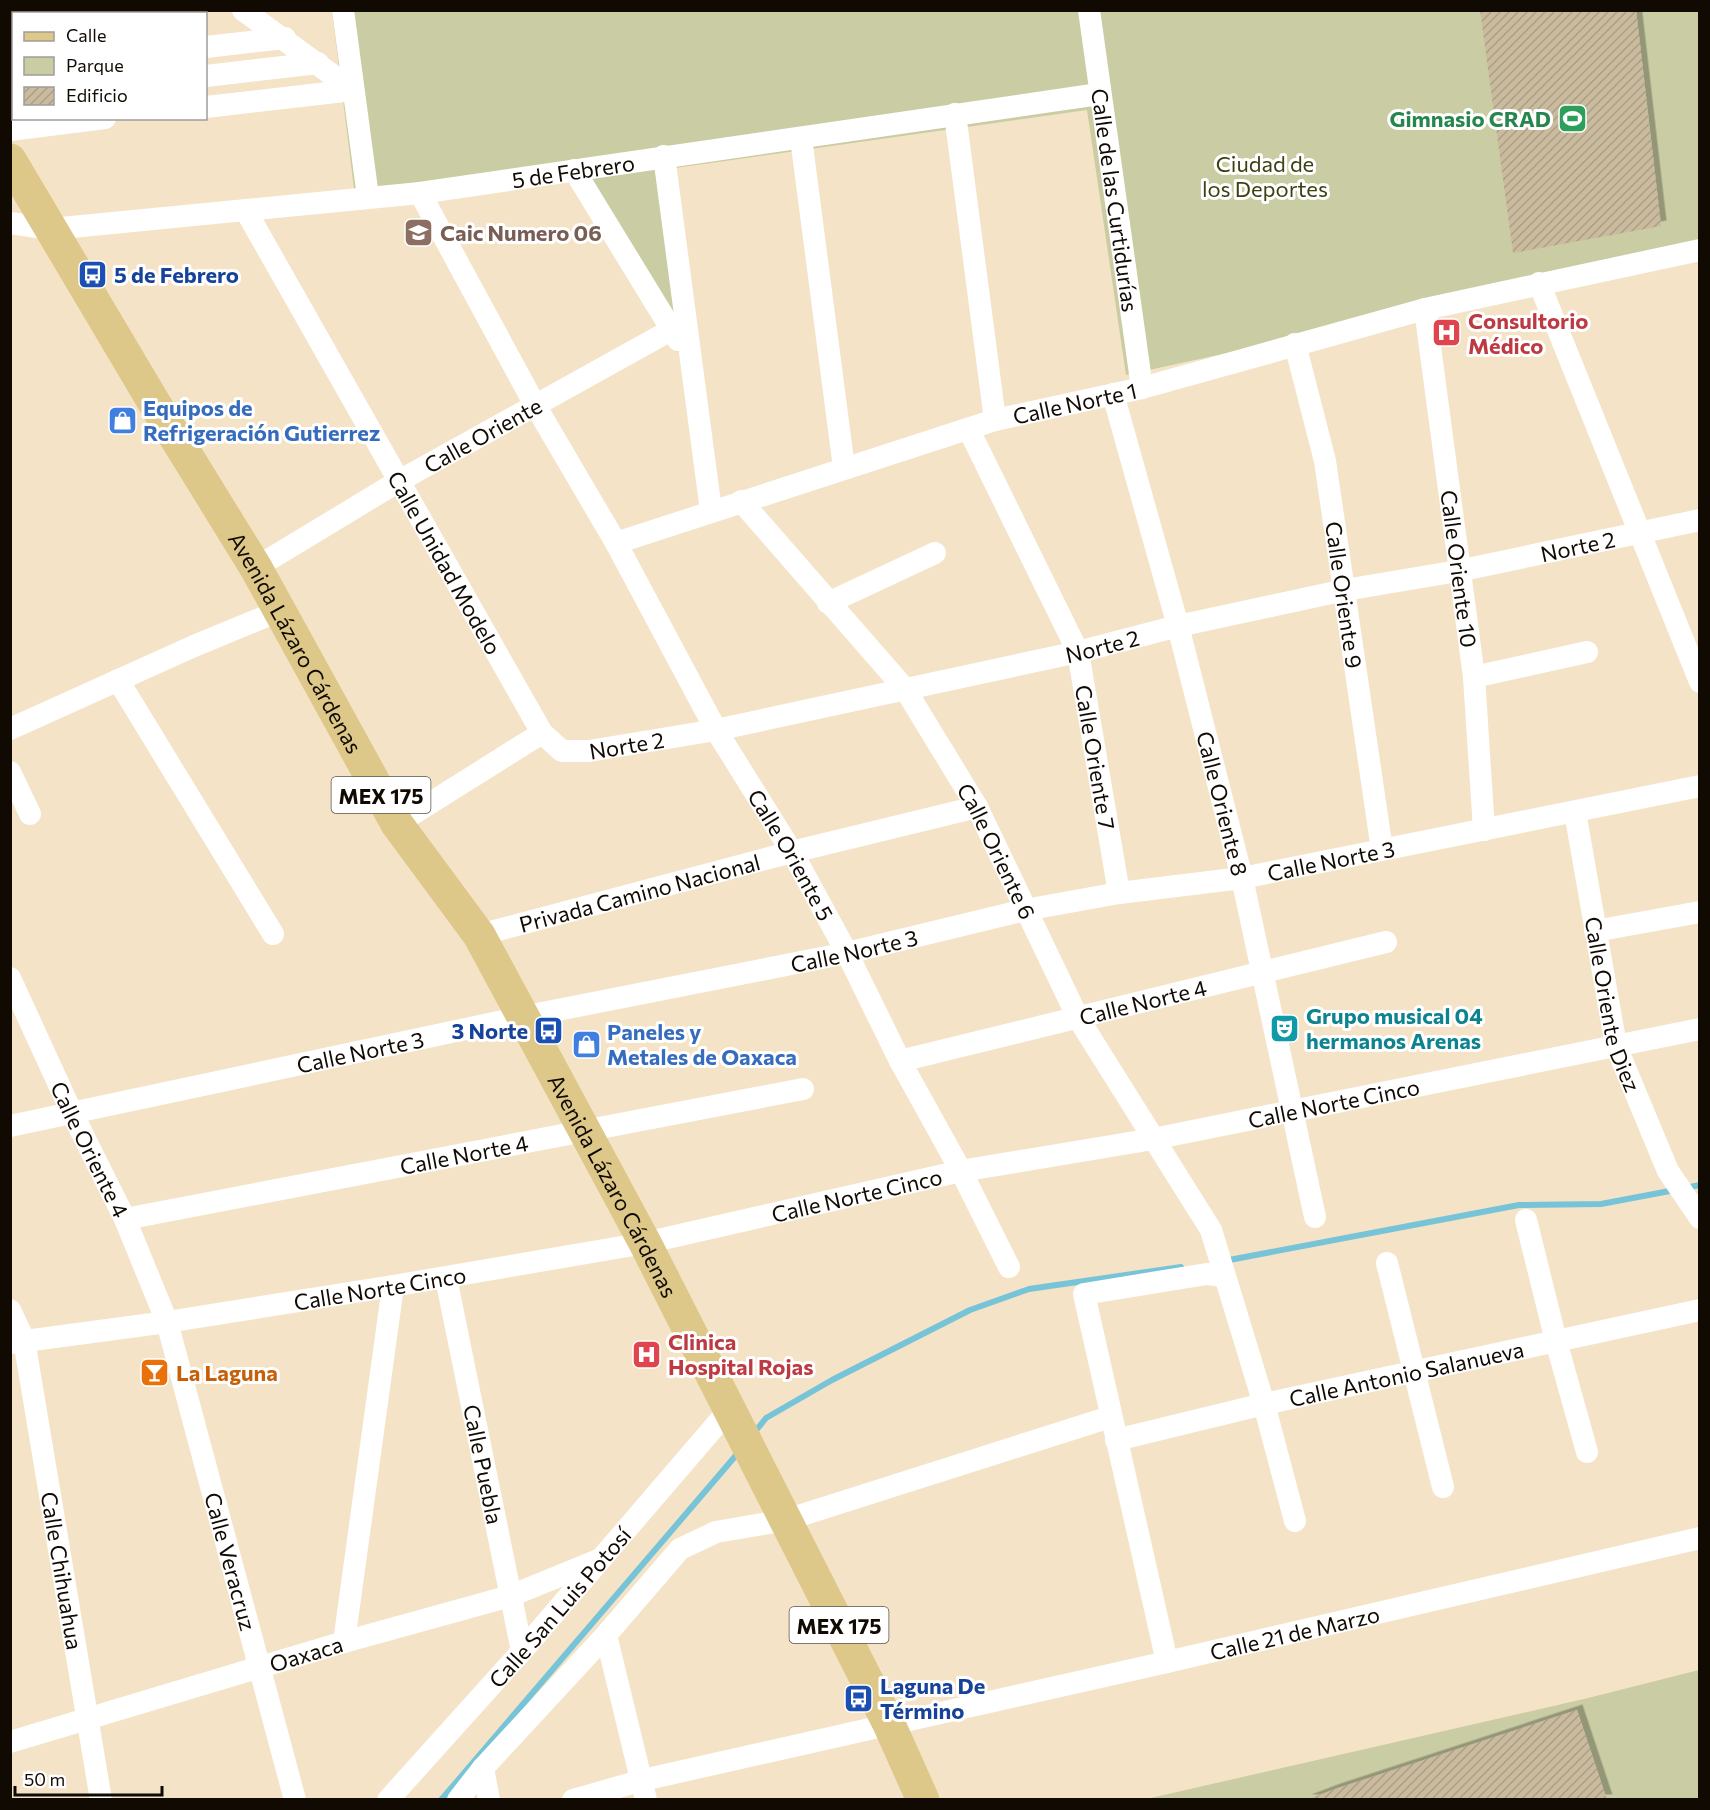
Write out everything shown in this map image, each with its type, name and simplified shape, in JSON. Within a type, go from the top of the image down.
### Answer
[{"type":"main road","name":"Avenida Lázaro Cárdenas","points":[[10,160],[256,568],[397,824],[479,935],[645,1243],[889,1724],[923,1800]]},
{"type":"street","points":[[243,10],[285,38],[353,90]]},
{"type":"street","points":[[343,10],[368,197]]},
{"type":"street","name":"Calle de las Curtidurías","points":[[1089,10],[1142,388]]},
{"type":"street","points":[[207,47],[285,38]]},
{"type":"street","points":[[207,76],[318,63]]},
{"type":"street","points":[[207,107],[353,90]]},
{"type":"street","name":"5 de Febrero","points":[[10,223],[51,229],[420,193],[1099,94]]},
{"type":"street","points":[[955,114],[995,420]]},
{"type":"street","points":[[10,129],[88,120]]},
{"type":"street","points":[[801,138],[844,468]]},
{"type":"street","points":[[664,156],[711,511]]},
{"type":"street","points":[[574,170],[671,330],[690,356]]},
{"type":"street","name":"Calle Oriente 5","points":[[420,193],[535,405],[616,543],[716,730],[792,852],[847,953],[900,1061],[961,1171],[1009,1267]]},
{"type":"street","name":"Calle Unidad Modelo","points":[[246,211],[542,733],[562,751]]},
{"type":"street","name":"Calle Norte 1","points":[[616,543],[995,420],[1142,388],[1425,309],[1700,250]]},
{"type":"street","points":[[1539,283],[1700,682]]},
{"type":"street","name":"Calle Oriente 10","points":[[1425,309],[1458,571],[1474,676],[1484,830]]},
{"type":"street","name":"Calle Oriente","points":[[265,562],[399,481],[671,330]]},
{"type":"street","name":"Calle Oriente 9","points":[[1295,345],[1325,460],[1382,850]]},
{"type":"street","name":"Calle Oriente 8","points":[[1113,394],[1178,626],[1242,878],[1315,1217]]},
{"type":"street","name":"Calle Oriente 7","points":[[969,430],[1078,652],[1119,894]]},
{"type":"street","name":"Calle Oriente 6","points":[[741,501],[905,689],[977,807],[1078,1018],[1212,1237],[1264,1404],[1294,1521]]},
{"type":"street","name":"Norte 2","points":[[562,751],[590,751],[716,730],[1078,652],[1178,626],[1345,590],[1458,571],[1700,520]]},
{"type":"street","points":[[828,603],[935,553]]},
{"type":"street","points":[[10,729],[279,611]]},
{"type":"street","points":[[1474,676],[1587,652]]},
{"type":"street","points":[[118,680],[273,934]]},
{"type":"street","points":[[397,824],[542,733]]},
{"type":"street","points":[[10,772],[30,814]]},
{"type":"street","name":"Calle Norte 3","points":[[10,1126],[71,1111],[522,1017],[847,953],[1025,910],[1119,894],[1242,878],[1700,786]]},
{"type":"street","name":"Privada Camino Nacional","points":[[479,935],[792,852],[977,807]]},
{"type":"street","name":"Calle Oriente Diez","points":[[1575,812],[1616,1046],[1689,1203]]},
{"type":"street","points":[[1595,931],[1700,912]]},
{"type":"street","name":"Calle Norte 4","points":[[900,1061],[1386,942]]},
{"type":"street","name":"Calle Oriente 4","points":[[10,978],[71,1111],[125,1219],[167,1322]]},
{"type":"street","name":"Calle Norte Cinco","points":[[17,1341],[167,1322],[446,1278],[645,1243],[961,1171],[1153,1139],[1700,1029]]},
{"type":"street","name":"Calle Norte 4","points":[[125,1219],[803,1089]]},
{"type":"street","points":[[1526,1220],[1587,1452]]},
{"type":"street","points":[[1387,1263],[1416,1371],[1443,1487]]},
{"type":"street","points":[[1167,1662],[1084,1294],[1222,1273]]},
{"type":"street","name":"Calle Puebla","points":[[446,1278],[522,1651]]},
{"type":"street","points":[[344,1642],[393,1286]]},
{"type":"street","name":"Calle Chihuahua","points":[[10,1310],[101,1800]]},
{"type":"street","name":"Calle Antonio Salanueva","points":[[1116,1440],[1264,1404],[1700,1310]]},
{"type":"street","name":"Calle Veracruz","points":[[167,1322],[295,1800]]},
{"type":"street","points":[[458,1800],[483,1768],[606,1635],[680,1549],[716,1532],[786,1520],[1110,1417]]},
{"type":"street","name":"Calle San Luis Potosí","points":[[388,1800],[601,1559],[740,1433]]},
{"type":"street","name":"Calle 21 de Marzo","points":[[573,1800],[645,1790],[889,1724],[1700,1538]]},
{"type":"street","name":"Oaxaca","points":[[10,1742],[258,1667],[510,1596],[601,1559]]},
{"type":"street","points":[[606,1635],[645,1790]]},
{"type":"street","points":[[483,1768],[489,1800]]},
{"type":"green space","name":"Ciudad de los Deportes","points":[[332,11],[1699,11],[1699,250],[1126,375],[1087,110],[675,168],[687,365],[568,177],[356,205]]},
{"type":"green space","points":[[1699,1670],[1699,1799],[1142,1800],[1588,1698]]},
{"type":"building","name":"Gimnasio CRAD","points":[[1480,10],[1636,10],[1661,226],[1513,253]]},
{"type":"building","points":[[1577,1710],[1607,1800],[1306,1800],[1335,1789]]},
{"type":"waterway","points":[[1685,1188],[1700,1185]]},
{"type":"waterway","points":[[1224,1261],[1519,1205],[1601,1204],[1675,1190]]},
{"type":"waterway","points":[[754,1433],[766,1418],[832,1380],[970,1310],[1029,1289],[1181,1267]]},
{"type":"waterway","points":[[441,1800],[738,1453]]},
{"type":"place","name":"Gimnasio CRAD","points":[[1572,118]]},
{"type":"place","name":"Caic Numero 06","points":[[419,232]]},
{"type":"place","name":"5 de Febrero","points":[[93,274]]},
{"type":"place","name":"Consultorio Médico","points":[[1447,333]]},
{"type":"place","name":"Equipos de Refrigeración Gutierrez","points":[[122,420]]},
{"type":"place","name":"Grupo musical 04 hermanos Arenas","points":[[1285,1028]]},
{"type":"place","name":"3 Norte","points":[[549,1030]]},
{"type":"place","name":"Paneles y Metales de Oaxaca","points":[[586,1044]]},
{"type":"place","name":"Clinica Hospital Rojas","points":[[647,1354]]},
{"type":"place","name":"La Laguna","points":[[155,1372]]},
{"type":"place","name":"Laguna De Término","points":[[859,1698]]}]
